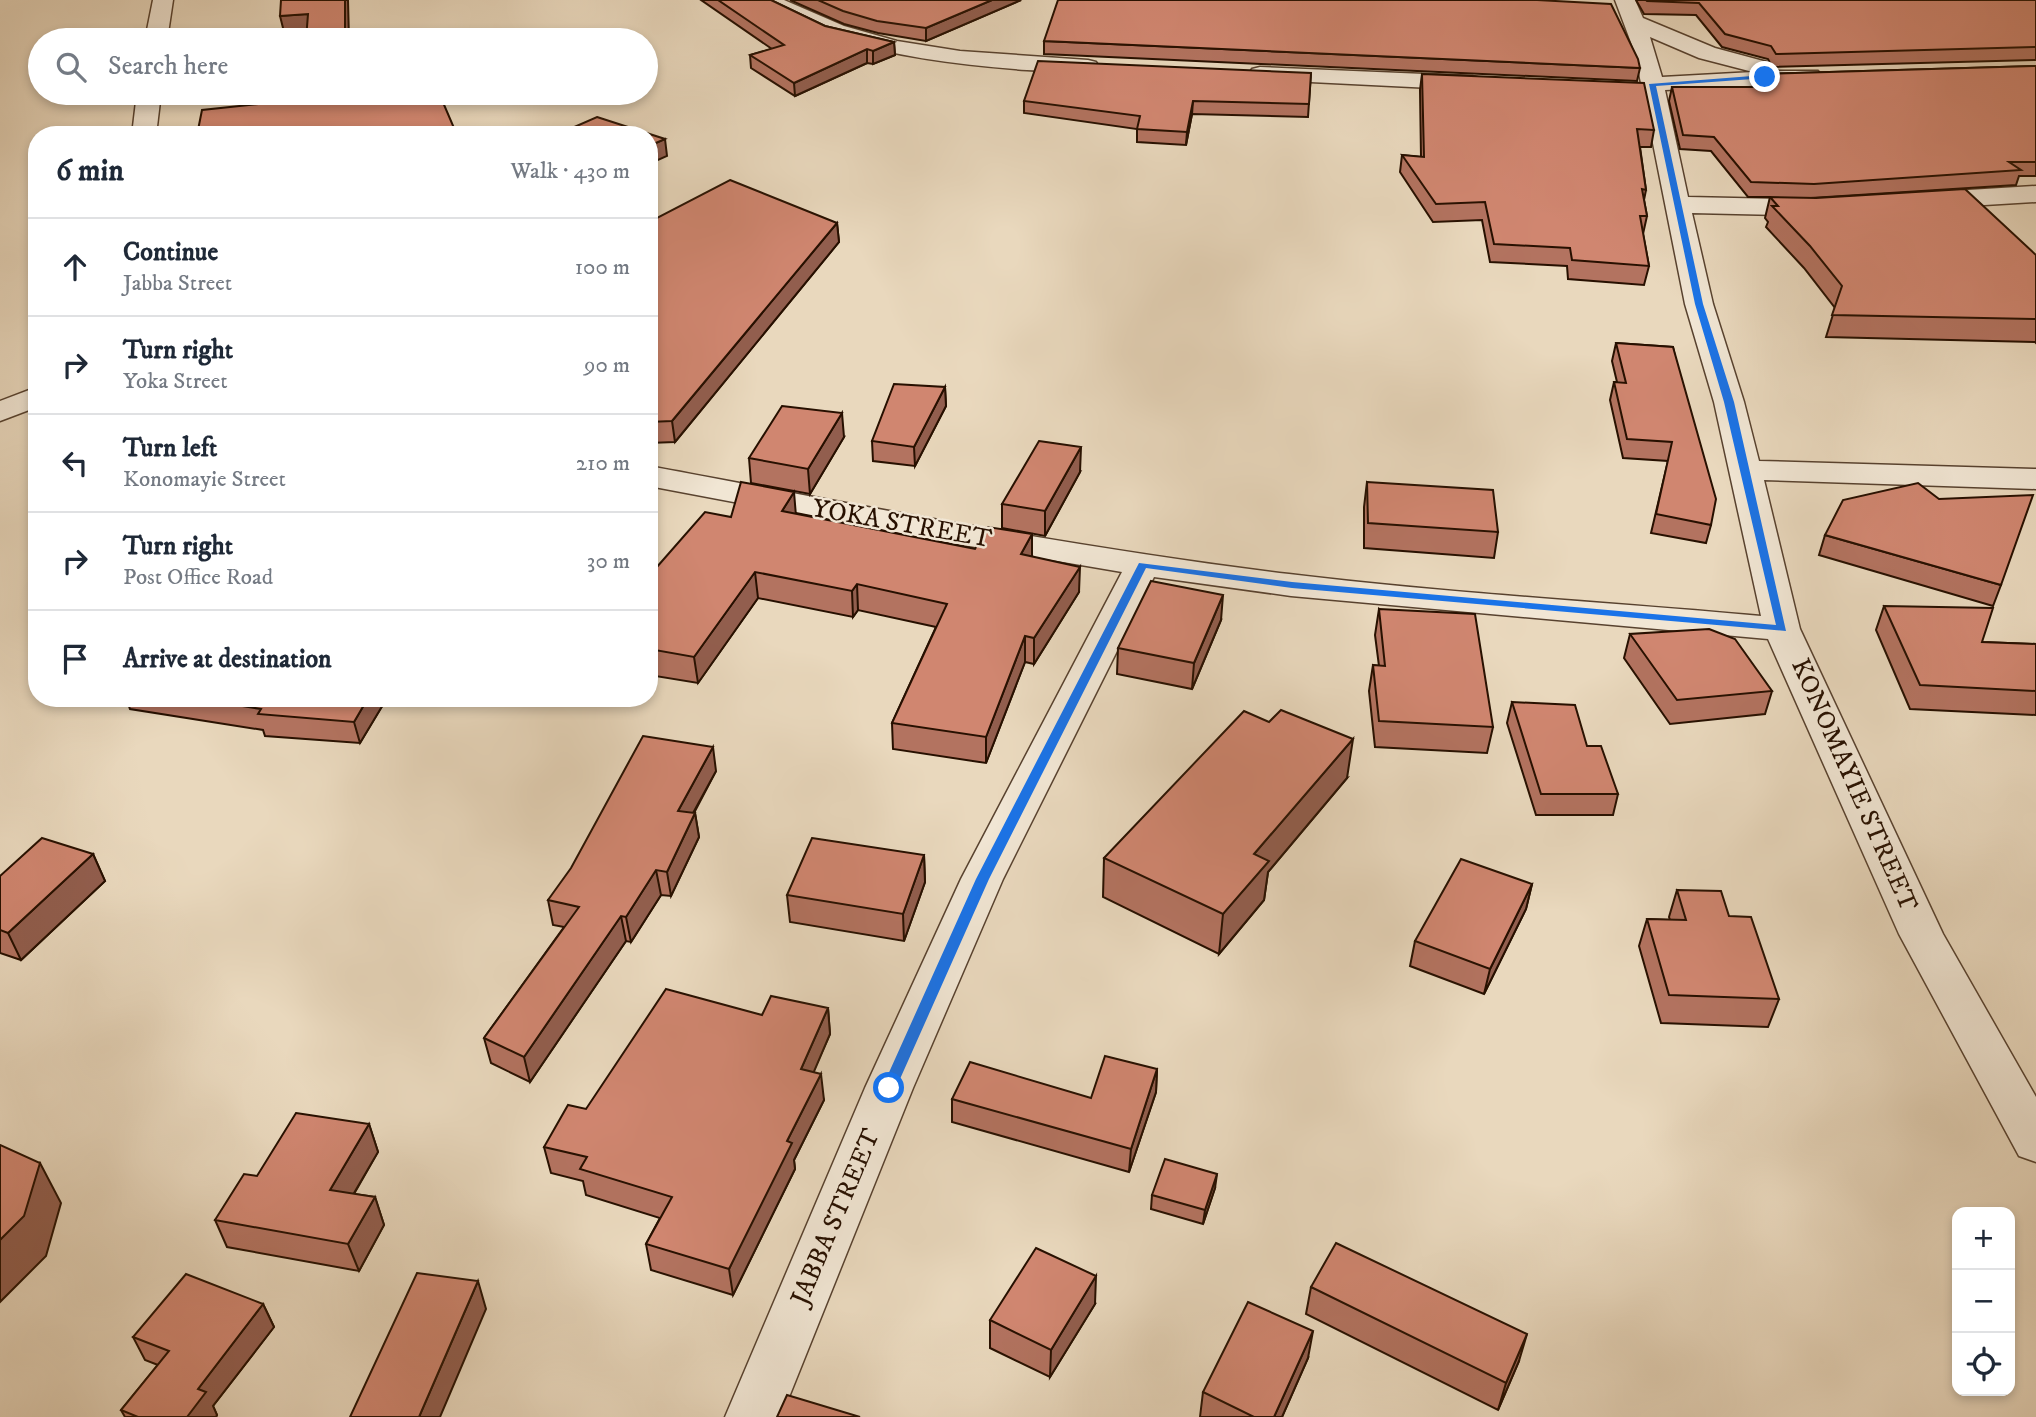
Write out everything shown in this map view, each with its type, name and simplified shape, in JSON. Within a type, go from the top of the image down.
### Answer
[{"type":"street","points":[[158,28],[163,0]]},
{"type":"street","points":[[767,0],[835,31],[875,42],[983,60],[1112,68]]},
{"type":"street","points":[[1634,44],[1707,53],[1806,76]]},
{"type":"street","points":[[1634,44],[1765,77],[1832,75]]},
{"type":"street","points":[[1634,44],[1765,77]]},
{"type":"street","name":"KONOMAYIE STREET","points":[[1634,44],[1677,205],[1699,304],[1729,402],[1782,629],[1921,934],[2036,1142]]},
{"type":"street","points":[[1232,73],[1499,84]]},
{"type":"street","points":[[145,126],[148,105]]},
{"type":"street","points":[[1897,203],[2036,194]]},
{"type":"street","points":[[1677,205],[1775,209],[1846,207]]},
{"type":"street","points":[[0,412],[28,400]]},
{"type":"street","points":[[1745,470],[2036,479]]},
{"type":"street","name":"YOKA STREET","points":[[658,478],[940,531],[1143,565],[1292,585],[1782,629]]},
{"type":"street","name":"JABBA STREET","points":[[753,1417],[889,1088],[982,879],[1143,565]]},
{"type":"building","points":[[281,0],[345,0],[345,28],[307,28],[308,14],[280,16]]},
{"type":"building","points":[[718,0],[771,0],[825,26],[894,42],[873,51],[867,49],[794,83],[750,55],[784,45]]},
{"type":"building","points":[[818,0],[992,0],[926,28],[877,21]]},
{"type":"building","points":[[1058,0],[1537,0],[1611,4],[1640,68],[1044,41]]},
{"type":"building","points":[[1646,0],[2036,0],[2036,47],[1776,54],[1771,46],[1725,34],[1699,3]]},
{"type":"building","points":[[1038,61],[1311,73],[1309,104],[1193,101],[1187,132],[1137,129],[1140,116],[1024,101]]},
{"type":"building","points":[[2036,66],[2036,162],[2009,162],[2021,170],[1814,184],[1751,182],[1714,137],[1683,135],[1672,87],[1770,87],[1759,74]]},
{"type":"building","points":[[1422,74],[1644,83],[1654,130],[1637,129],[1647,216],[1640,216],[1649,266],[1572,260],[1570,248],[1494,244],[1485,202],[1436,204],[1402,155],[1424,157]]},
{"type":"building","points":[[248,105],[444,105],[453,126],[199,126],[202,110]]},
{"type":"building","points":[[597,117],[625,126],[576,126]]},
{"type":"building","points":[[730,180],[837,223],[672,421],[658,422],[658,217]]},
{"type":"building","points":[[1965,189],[2036,255],[2036,319],[1832,315],[1842,286],[1810,246],[1772,206],[1778,206],[1770,197],[1816,198]]},
{"type":"building","points":[[1616,343],[1673,347],[1716,499],[1711,525],[1656,514],[1672,442],[1627,439],[1614,382],[1626,383]]},
{"type":"building","points":[[894,384],[945,387],[914,447],[872,441]]},
{"type":"building","points":[[782,406],[842,413],[808,469],[749,458]]},
{"type":"building","points":[[1039,441],[1081,447],[1045,511],[1002,504]]},
{"type":"building","points":[[741,482],[794,492],[782,511],[975,549],[988,527],[1032,534],[1021,554],[1080,567],[1034,638],[1025,636],[986,737],[892,723],[947,604],[857,584],[852,591],[755,572],[694,657],[658,651],[658,566],[705,512],[731,517]]},
{"type":"building","points":[[1367,482],[1493,490],[1498,532],[1368,523]]},
{"type":"building","points":[[1918,483],[1939,499],[2033,495],[2001,585],[1825,535],[1843,500]]},
{"type":"building","points":[[1151,581],[1223,595],[1194,663],[1118,648]]},
{"type":"building","points":[[1884,606],[1993,608],[1982,642],[2036,644],[2036,691],[1920,685]]},
{"type":"building","points":[[1379,609],[1475,614],[1493,727],[1379,721],[1373,665],[1385,666]]},
{"type":"building","points":[[1709,629],[1735,639],[1772,691],[1677,700],[1630,634]]},
{"type":"building","points":[[1512,702],[1575,705],[1587,746],[1601,746],[1618,794],[1541,794]]},
{"type":"building","points":[[249,707],[363,707],[354,722],[258,714],[261,709]]},
{"type":"building","points":[[1281,710],[1353,739],[1254,854],[1269,861],[1223,914],[1104,858],[1244,711],[1269,722]]},
{"type":"building","points":[[643,736],[713,747],[678,811],[695,813],[667,872],[656,870],[626,917],[621,916],[524,1057],[484,1038],[579,907],[548,900],[571,868]]},
{"type":"building","points":[[42,838],[93,854],[8,933],[0,930],[0,876]]},
{"type":"building","points":[[812,838],[924,855],[903,914],[787,895]]},
{"type":"building","points":[[1461,859],[1532,884],[1490,969],[1415,941]]},
{"type":"building","points":[[1677,890],[1721,891],[1729,916],[1751,917],[1779,999],[1669,995],[1647,919],[1686,920]]},
{"type":"building","points":[[666,989],[762,1015],[771,996],[828,1008],[801,1069],[821,1074],[787,1141],[792,1143],[729,1269],[646,1244],[672,1197],[580,1169],[587,1157],[544,1147],[568,1105],[586,1109]]},
{"type":"building","points":[[1105,1056],[1157,1069],[1131,1149],[952,1099],[970,1062],[1091,1098]]},
{"type":"building","points":[[296,1113],[369,1124],[330,1190],[375,1197],[348,1244],[215,1220],[244,1174],[257,1176]]},
{"type":"building","points":[[0,1145],[40,1163],[24,1216],[0,1240]]},
{"type":"building","points":[[1165,1159],[1217,1174],[1205,1210],[1152,1195]]},
{"type":"building","points":[[1336,1243],[1527,1334],[1506,1383],[1311,1287]]},
{"type":"building","points":[[1036,1248],[1096,1276],[1051,1350],[990,1320]]},
{"type":"building","points":[[417,1273],[478,1281],[419,1417],[350,1417]]},
{"type":"building","points":[[186,1274],[263,1304],[198,1389],[206,1392],[187,1417],[138,1417],[121,1410],[169,1351],[133,1337]]},
{"type":"building","points":[[1248,1302],[1313,1331],[1274,1417],[1254,1417],[1203,1392]]},
{"type":"building","points":[[787,1395],[860,1417],[777,1417]]},
{"type":"route","points":[[889,1088],[982,879],[1143,565],[1292,585],[1782,629],[1729,402],[1699,304],[1652,84],[1765,77]]}]
